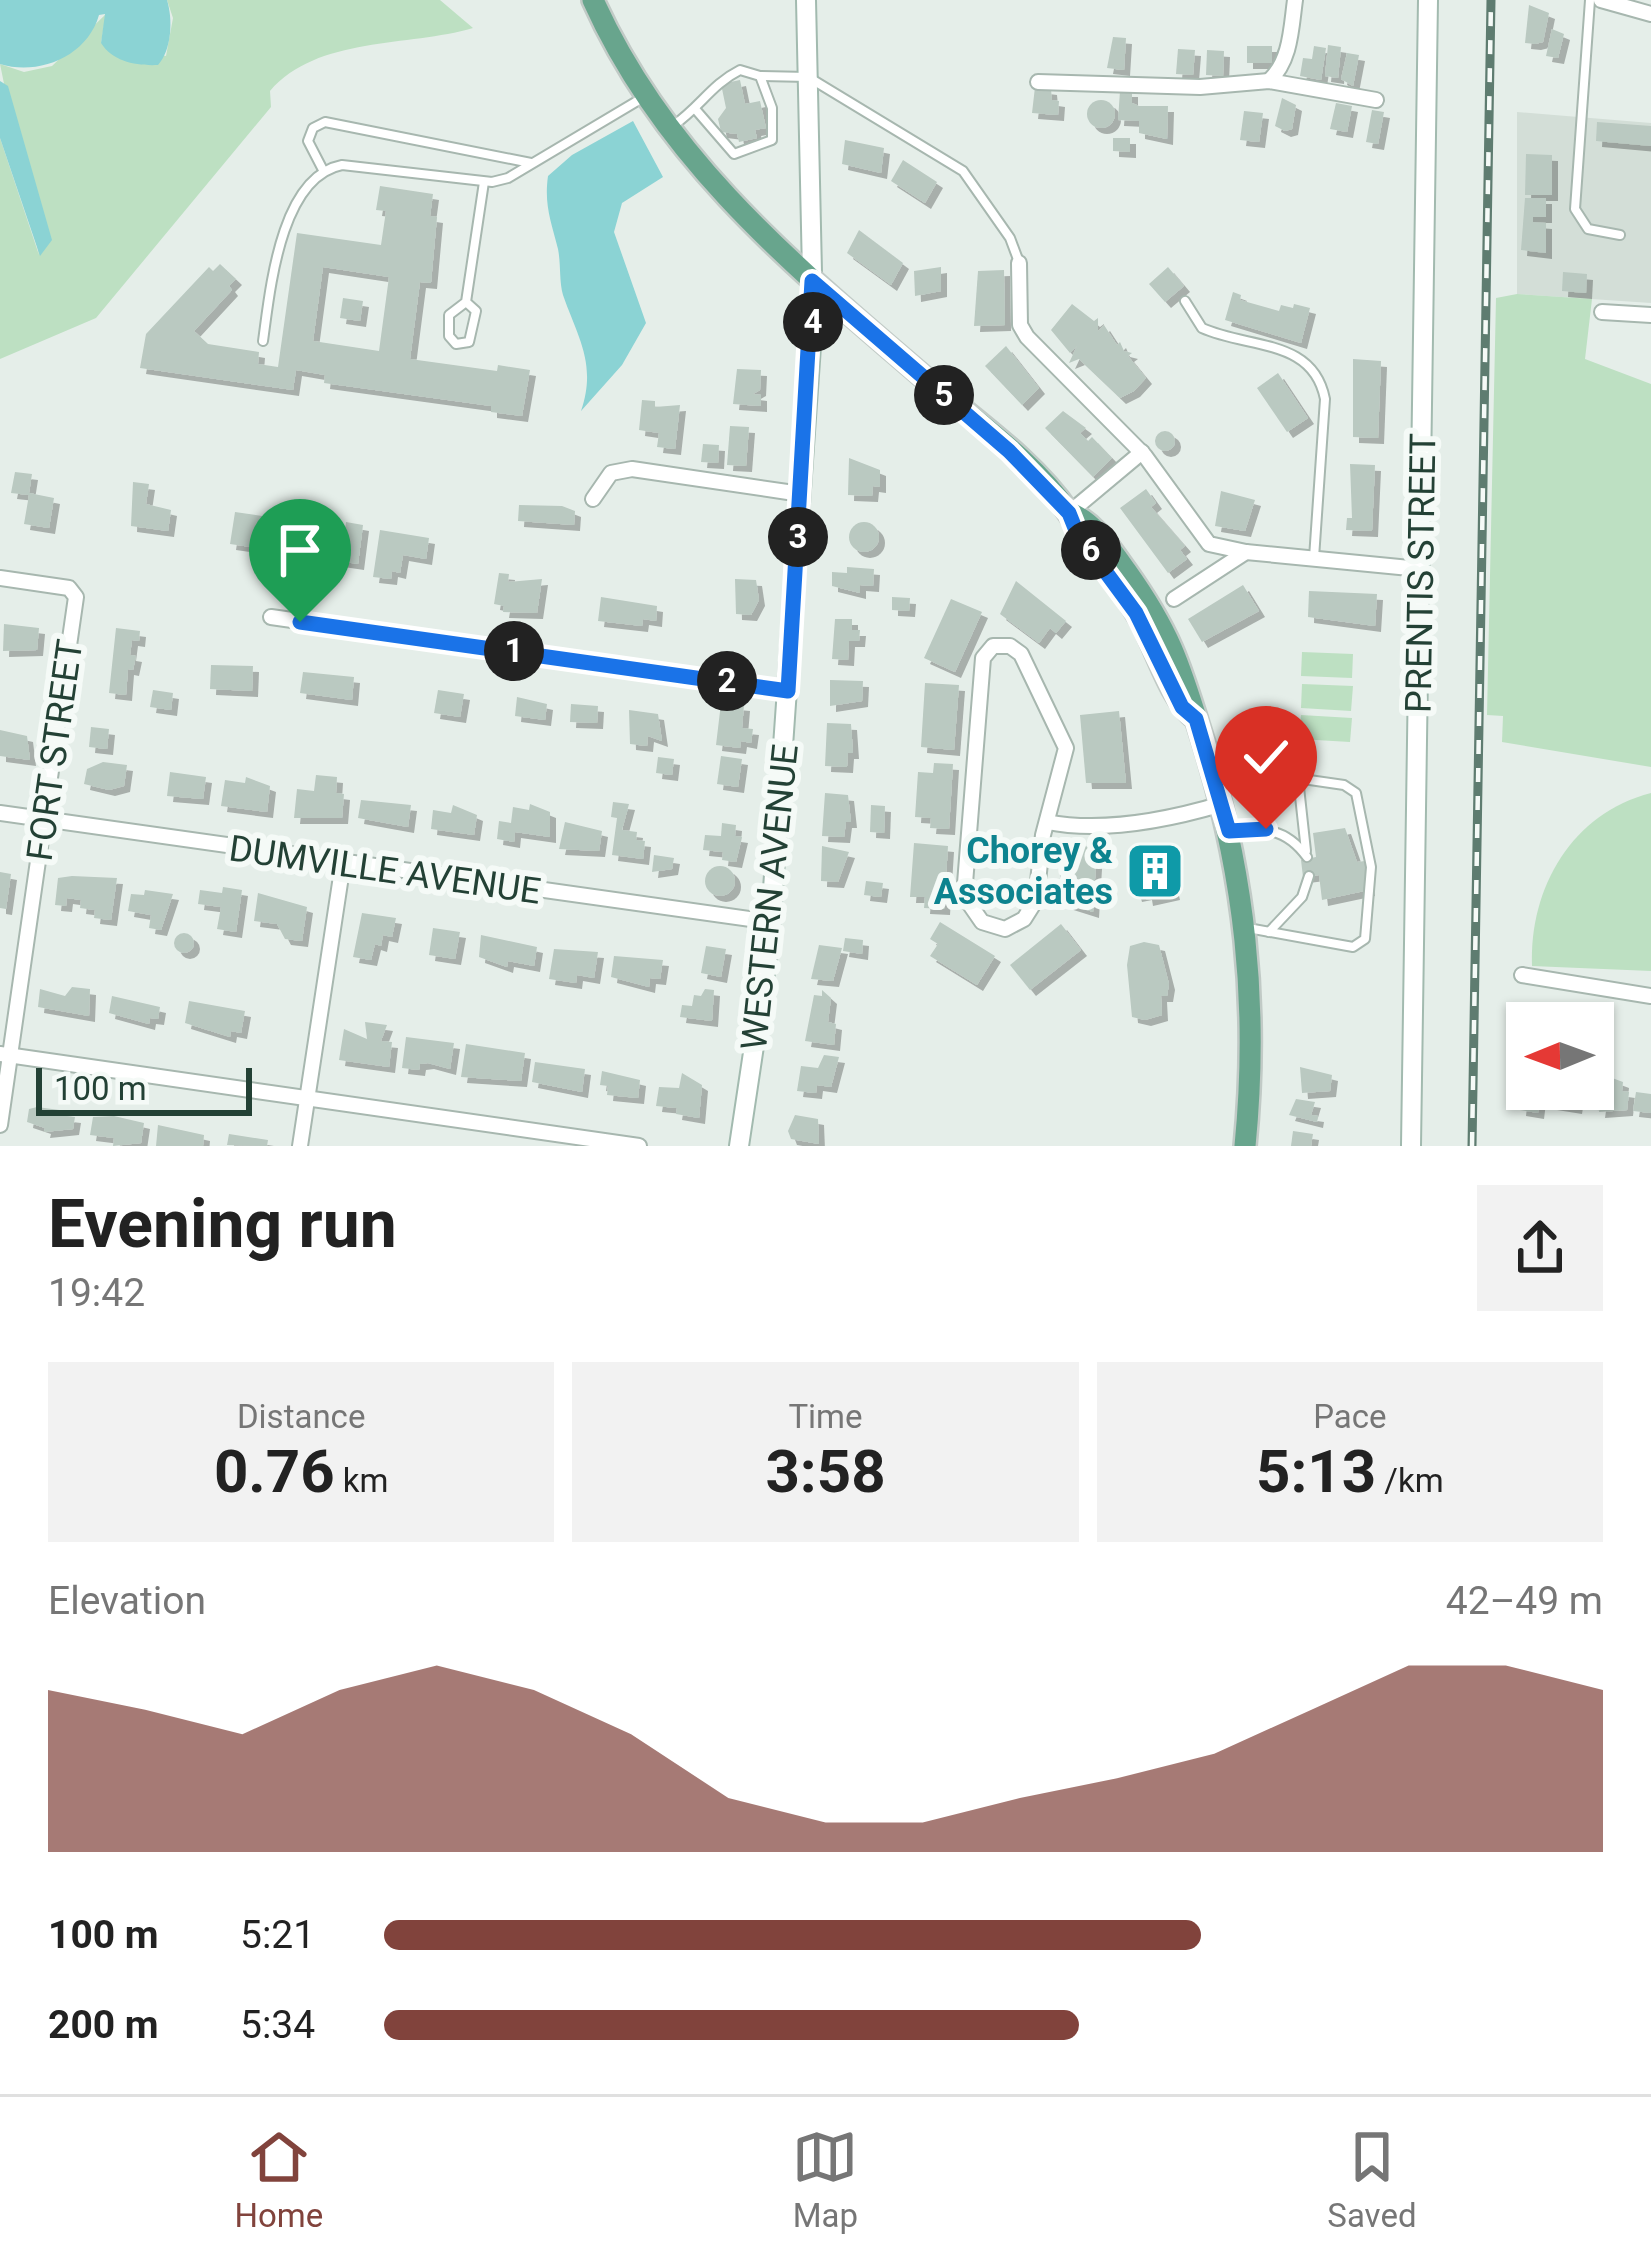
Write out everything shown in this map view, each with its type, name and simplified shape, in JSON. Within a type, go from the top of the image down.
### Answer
[{"type":"main road","points":[[593,0],[645,96],[735,210],[1009,451],[1069,513],[1085,519],[1147,601],[1186,674],[1258,930],[1245,1146]]},
{"type":"street","name":"WESTERN AVENUE","points":[[739,1146],[771,922],[801,494],[812,281],[806,0]]},
{"type":"street","points":[[1269,81],[1281,69],[1288,51],[1295,0]]},
{"type":"street","name":"PRENTIS STREET","points":[[1411,1146],[1428,0]]},
{"type":"street","points":[[1601,0],[1651,14]]},
{"type":"street","points":[[1038,82],[1200,87],[1269,81],[1376,100]]},
{"type":"street","points":[[1019,263],[1020,325],[1027,337],[1142,452],[1209,544],[1420,569]]},
{"type":"street","points":[[1603,312],[1651,315]]},
{"type":"street","points":[[1069,513],[1142,452]]},
{"type":"street","points":[[593,499],[611,473],[632,469],[801,494]]},
{"type":"street","points":[[1174,599],[1246,552]]},
{"type":"street","name":"FORT STREET","points":[[0,578],[72,590],[76,597],[45,820],[5,1054],[0,1125]]},
{"type":"street","points":[[271,617],[788,691]]},
{"type":"street","points":[[993,646],[1010,646],[1021,654],[1064,737],[1066,762],[1047,822],[1032,908],[1005,929],[982,922],[964,896],[982,658],[993,646]]},
{"type":"street","points":[[1047,822],[1087,828],[1165,820],[1222,804]]},
{"type":"street","name":"DUMVILLE AVENUE","points":[[0,813],[771,922]]},
{"type":"street","points":[[300,1146],[343,863]]},
{"type":"street","points":[[1522,975],[1651,996]]},
{"type":"street","points":[[5,1054],[639,1146]]},
{"type":"lane","points":[[1590,0],[1575,209],[1588,229],[1620,235]]},
{"type":"lane","points":[[668,129],[696,110],[715,82],[740,70],[760,76],[808,77],[963,171],[1010,238],[1019,263]]},
{"type":"lane","points":[[696,110],[734,154],[769,144],[772,108],[760,76]]},
{"type":"lane","points":[[263,341],[280,239],[323,171],[342,165],[484,182],[508,178],[645,96]]},
{"type":"lane","points":[[323,171],[308,141],[314,128],[325,122],[533,163]]},
{"type":"lane","points":[[466,302],[476,311],[475,332],[469,342],[456,344],[448,332],[449,315],[466,302],[484,182]]},
{"type":"lane","points":[[1185,301],[1202,328],[1300,357],[1321,378],[1325,399],[1314,558]]},
{"type":"lane","points":[[1211,766],[1344,784],[1360,800],[1371,867],[1368,932],[1353,947],[1258,930]]},
{"type":"lane","points":[[1229,831],[1276,831],[1296,842],[1307,858],[1298,778]]},
{"type":"lane","points":[[1258,930],[1302,897],[1309,876]]},
{"type":"shaded area","points":[[1517,112],[1651,123],[1651,303],[1517,294]]},
{"type":"green space","points":[[167,0],[440,0],[473,28],[338,52],[290,73],[270,91],[271,107],[96,318],[0,359],[0,138],[39,255],[0,64],[24,72],[52,66],[106,14],[101,43],[166,56],[173,18]]},
{"type":"green space","points":[[1517,294],[1592,299],[1585,359],[1651,384],[1651,767],[1502,742],[1503,716],[1487,715],[1496,298]]},
{"type":"green space","points":[[1302,652],[1353,654],[1352,678],[1301,676]]},
{"type":"green space","points":[[1302,684],[1353,686],[1351,711],[1301,708]]},
{"type":"green space","points":[[1301,715],[1352,718],[1350,742],[1299,739]]},
{"type":"green space","points":[[1651,793],[1651,971],[1532,966],[1538,909],[1561,858],[1599,818]]},
{"type":"water","points":[[0,0],[167,0],[169,43],[158,65],[119,59],[101,43],[105,14],[99,15],[84,42],[59,60],[30,67],[0,64]]},
{"type":"water","points":[[0,81],[8,86],[52,240],[40,256],[0,138]]},
{"type":"water","points":[[633,121],[663,177],[622,203],[614,232],[646,323],[622,365],[581,411],[586,365],[562,290],[548,176],[572,155]]},
{"type":"building","points":[[1529,5],[1549,13],[1543,42],[1525,43]]},
{"type":"building","points":[[1552,29],[1564,34],[1558,58],[1546,56]]},
{"type":"building","points":[[1113,37],[1126,38],[1124,70],[1107,68]]},
{"type":"building","points":[[1328,45],[1341,47],[1338,78],[1325,76]]},
{"type":"building","points":[[1247,46],[1272,46],[1272,63],[1247,63]]},
{"type":"building","points":[[1314,46],[1326,48],[1321,80],[1300,76],[1303,58],[1312,59]]},
{"type":"building","points":[[1178,49],[1195,50],[1193,75],[1176,74]]},
{"type":"building","points":[[1207,50],[1224,51],[1223,76],[1206,75]]},
{"type":"building","points":[[1347,53],[1359,55],[1353,86],[1341,79]]},
{"type":"building","points":[[740,80],[745,104],[760,101],[766,128],[755,130],[757,138],[739,142],[737,134],[721,132],[718,119],[726,108],[721,84]]},
{"type":"building","points":[[1035,87],[1051,89],[1052,100],[1059,101],[1058,115],[1032,113]]},
{"type":"building","points":[[1120,91],[1132,91],[1132,103],[1139,106],[1168,106],[1167,139],[1139,133],[1139,121],[1118,120]]},
{"type":"building","points":[[1282,98],[1296,105],[1292,129],[1285,131],[1275,126]]},
{"type":"building","points":[[1101,100],[1111,104],[1115,114],[1111,124],[1101,128],[1091,124],[1087,114],[1091,104]]},
{"type":"building","points":[[1336,103],[1352,106],[1347,132],[1330,129]]},
{"type":"building","points":[[1372,110],[1384,112],[1378,144],[1366,142]]},
{"type":"building","points":[[1244,111],[1263,113],[1259,142],[1240,140]]},
{"type":"building","points":[[1597,122],[1651,126],[1651,146],[1596,141]]},
{"type":"building","points":[[1113,138],[1130,138],[1130,152],[1113,151]]},
{"type":"building","points":[[845,140],[884,148],[881,173],[842,164]]},
{"type":"building","points":[[1526,154],[1552,155],[1552,195],[1525,195]]},
{"type":"building","points":[[903,160],[937,182],[925,203],[891,181]]},
{"type":"building","points":[[380,186],[433,194],[430,216],[437,217],[431,283],[420,282],[410,359],[497,371],[498,365],[530,370],[522,416],[491,412],[491,406],[324,383],[325,375],[296,370],[293,390],[140,368],[146,334],[209,267],[213,271],[220,264],[236,279],[229,286],[232,290],[194,331],[208,344],[259,352],[258,364],[278,367],[297,233],[381,245],[386,211],[376,210]],"holes":[[[323,267],[389,277],[379,351],[313,341]]]},
{"type":"building","points":[[1525,198],[1546,198],[1546,217],[1533,217],[1533,222],[1546,223],[1546,253],[1521,250]]},
{"type":"building","points":[[859,230],[903,263],[891,285],[847,253]]},
{"type":"building","points":[[941,267],[941,291],[915,296],[914,271]]},
{"type":"building","points":[[1168,267],[1184,286],[1165,302],[1149,284]]},
{"type":"building","points":[[1004,270],[1005,325],[974,326],[978,271]]},
{"type":"building","points":[[1563,272],[1587,274],[1586,293],[1562,291]]},
{"type":"building","points":[[1233,292],[1241,295],[1240,300],[1279,311],[1281,305],[1310,308],[1301,343],[1225,320]]},
{"type":"building","points":[[343,298],[363,301],[360,321],[340,318]]},
{"type":"building","points":[[1072,304],[1094,321],[1098,318],[1098,331],[1104,325],[1117,345],[1120,342],[1124,351],[1132,353],[1128,356],[1146,378],[1134,391],[1120,398],[1079,359],[1069,363],[1077,346],[1070,353],[1051,330]]},
{"type":"building","points":[[1006,346],[1039,388],[1022,405],[985,366]]},
{"type":"building","points":[[1353,359],[1381,361],[1378,438],[1353,437]]},
{"type":"building","points":[[737,369],[761,370],[760,390],[753,394],[761,395],[761,406],[733,404]]},
{"type":"building","points":[[1278,373],[1308,418],[1287,432],[1257,388]]},
{"type":"building","points":[[642,400],[655,401],[655,407],[680,405],[675,449],[657,447],[659,433],[639,430]]},
{"type":"building","points":[[1063,411],[1086,428],[1080,433],[1088,441],[1092,437],[1112,458],[1093,477],[1045,428]]},
{"type":"building","points":[[730,426],[749,427],[746,466],[727,465]]},
{"type":"building","points":[[1165,431],[1175,441],[1165,451],[1155,441]]},
{"type":"building","points":[[703,444],[719,445],[718,463],[701,462]]},
{"type":"building","points":[[849,458],[880,470],[880,487],[873,486],[872,496],[848,495]]},
{"type":"building","points":[[1350,464],[1375,465],[1372,531],[1346,530],[1347,518],[1352,518]]},
{"type":"building","points":[[15,472],[32,474],[29,493],[54,498],[49,528],[24,524],[29,495],[11,493]]},
{"type":"building","points":[[133,482],[149,484],[146,504],[171,510],[168,531],[131,526]]},
{"type":"building","points":[[1146,489],[1156,503],[1151,507],[1185,546],[1180,550],[1187,559],[1168,573],[1120,508]]},
{"type":"building","points":[[1221,491],[1255,500],[1245,531],[1215,526]]},
{"type":"building","points":[[519,505],[562,506],[575,511],[574,525],[518,521]]},
{"type":"building","points":[[235,512],[269,517],[264,549],[230,544]]},
{"type":"building","points":[[346,522],[363,525],[358,564],[311,557],[314,534],[331,537],[332,529],[345,530]]},
{"type":"building","points":[[864,522],[875,526],[879,537],[875,548],[864,552],[853,548],[849,537],[853,526]]},
{"type":"building","points":[[380,530],[429,538],[426,559],[403,555],[400,573],[392,571],[391,579],[373,577]]},
{"type":"building","points":[[847,567],[874,569],[873,586],[860,585],[860,593],[832,586],[832,572],[847,573]]},
{"type":"building","points":[[499,573],[509,574],[508,582],[542,579],[537,613],[503,612],[504,606],[494,604]]},
{"type":"building","points":[[735,579],[756,580],[759,600],[751,615],[736,614]]},
{"type":"building","points":[[1016,581],[1066,621],[1056,633],[1050,628],[1039,643],[1000,614]]},
{"type":"building","points":[[1243,585],[1259,611],[1202,642],[1188,619]]},
{"type":"building","points":[[1309,591],[1377,594],[1375,626],[1308,617]]},
{"type":"building","points":[[601,597],[657,606],[656,621],[643,619],[642,626],[598,621]]},
{"type":"building","points":[[892,597],[910,598],[909,611],[892,610]]},
{"type":"building","points":[[951,599],[982,612],[955,672],[924,658]]},
{"type":"building","points":[[835,619],[852,619],[852,630],[860,630],[859,641],[849,641],[848,660],[832,659]]},
{"type":"building","points":[[4,624],[39,628],[37,650],[3,651]]},
{"type":"building","points":[[116,628],[140,631],[139,641],[132,640],[130,655],[136,656],[133,670],[128,669],[126,695],[109,693]]},
{"type":"building","points":[[211,665],[253,666],[252,691],[210,689]]},
{"type":"building","points":[[303,672],[354,677],[352,700],[300,693]]},
{"type":"building","points":[[830,680],[863,681],[862,701],[830,706]]},
{"type":"building","points":[[925,683],[959,685],[954,750],[921,747]]},
{"type":"building","points":[[153,690],[173,693],[171,710],[150,707]]},
{"type":"building","points":[[438,690],[464,694],[460,717],[434,713]]},
{"type":"building","points":[[517,697],[547,704],[545,720],[515,716]]},
{"type":"building","points":[[721,703],[744,705],[742,728],[753,729],[751,743],[741,741],[740,748],[716,745]]},
{"type":"building","points":[[571,704],[598,706],[597,723],[570,722]]},
{"type":"building","points":[[629,710],[658,714],[662,741],[648,736],[647,746],[630,744]]},
{"type":"building","points":[[1119,711],[1126,783],[1086,783],[1080,715]]},
{"type":"building","points":[[827,723],[851,724],[853,753],[848,753],[847,767],[825,766]]},
{"type":"building","points":[[91,727],[109,729],[107,749],[89,747]]},
{"type":"building","points":[[0,730],[27,736],[30,760],[0,756]]},
{"type":"building","points":[[721,756],[742,759],[738,787],[717,784]]},
{"type":"building","points":[[658,757],[674,759],[672,775],[656,773]]},
{"type":"building","points":[[103,762],[127,765],[124,786],[109,790],[84,784],[87,769]]},
{"type":"building","points":[[934,763],[953,764],[949,829],[930,828],[931,818],[915,817],[918,772],[933,773]]},
{"type":"building","points":[[170,772],[206,777],[203,799],[167,796]]},
{"type":"building","points":[[316,775],[337,777],[336,793],[344,794],[342,818],[294,818],[297,789],[314,791]]},
{"type":"building","points":[[246,777],[270,786],[267,812],[221,806],[225,780],[245,783]]},
{"type":"building","points":[[825,793],[848,795],[851,822],[846,822],[844,837],[822,836]]},
{"type":"building","points":[[361,800],[411,805],[408,827],[358,818]]},
{"type":"building","points":[[613,802],[629,804],[622,830],[637,832],[636,840],[645,841],[643,859],[612,855],[617,818],[611,817]]},
{"type":"building","points":[[530,804],[550,812],[550,837],[515,832],[514,842],[497,839],[499,821],[511,823],[513,807],[529,810]]},
{"type":"building","points":[[453,805],[477,815],[474,835],[431,829],[433,810],[451,813]]},
{"type":"building","points":[[871,805],[885,806],[884,833],[870,832]]},
{"type":"building","points":[[565,822],[602,831],[599,851],[559,849]]},
{"type":"building","points":[[722,823],[736,825],[735,836],[742,837],[736,862],[722,860],[723,852],[703,850],[705,835],[721,836]]},
{"type":"building","points":[[1345,828],[1357,862],[1365,861],[1369,890],[1322,900],[1319,875],[1303,877],[1301,860],[1316,857],[1313,833]]},
{"type":"building","points":[[914,843],[948,846],[944,909],[924,908],[925,897],[910,897]]},
{"type":"building","points":[[822,846],[849,852],[838,882],[821,881]]},
{"type":"building","points":[[1079,846],[1097,847],[1093,912],[1058,901],[1062,854],[1079,855]]},
{"type":"building","points":[[654,855],[674,858],[672,869],[652,872]]},
{"type":"building","name":"Chorey & Associates","points":[[1165,856],[1174,894],[1147,900],[1146,894],[1136,896],[1132,882],[1143,880],[1139,862]]},
{"type":"building","points":[[720,866],[731,870],[735,881],[731,892],[720,896],[709,892],[705,881],[709,870]]},
{"type":"building","points":[[0,872],[11,874],[6,909],[0,908]]},
{"type":"building","points":[[58,878],[117,878],[111,920],[94,918],[95,910],[80,908],[81,900],[67,898],[66,906],[55,905]]},
{"type":"building","points":[[866,881],[883,883],[881,897],[864,895]]},
{"type":"building","points":[[223,887],[242,890],[236,932],[217,929],[221,907],[198,904],[200,890],[222,893]]},
{"type":"building","points":[[145,890],[173,894],[161,930],[149,928],[151,915],[128,911],[131,894],[144,895]]},
{"type":"building","points":[[258,893],[307,907],[302,941],[285,939],[277,924],[254,921]]},
{"type":"building","points":[[362,913],[396,918],[392,937],[383,935],[371,960],[353,957]]},
{"type":"building","points":[[940,922],[995,956],[977,985],[930,956],[938,944],[930,939]]},
{"type":"building","points":[[1061,924],[1081,950],[1030,990],[1010,965]]},
{"type":"building","points":[[433,928],[460,932],[455,959],[429,955]]},
{"type":"building","points":[[184,933],[194,943],[184,953],[174,943]]},
{"type":"building","points":[[481,935],[537,947],[534,966],[508,961],[507,967],[479,957]]},
{"type":"building","points":[[845,938],[863,940],[862,954],[843,951]]},
{"type":"building","points":[[819,945],[842,948],[833,981],[811,979]]},
{"type":"building","points":[[1159,945],[1169,984],[1167,996],[1161,996],[1162,1015],[1145,1020],[1132,1017],[1127,965],[1130,946]]},
{"type":"building","points":[[706,946],[726,949],[721,977],[701,973]]},
{"type":"building","points":[[554,949],[598,952],[594,978],[577,975],[576,983],[549,979]]},
{"type":"building","points":[[614,956],[663,960],[660,979],[650,978],[649,987],[611,977]]},
{"type":"building","points":[[72,987],[90,989],[89,1016],[38,1007],[40,989],[65,996]]},
{"type":"building","points":[[705,989],[714,990],[712,1021],[680,1017],[682,1005],[692,1006],[694,995],[701,996]]},
{"type":"building","points":[[822,990],[831,998],[828,1022],[836,1024],[834,1045],[805,1041],[814,995],[822,996]]},
{"type":"building","points":[[112,996],[160,1007],[158,1019],[150,1018],[149,1024],[109,1013]]},
{"type":"building","points":[[189,1001],[245,1011],[241,1033],[231,1031],[230,1037],[185,1023]]},
{"type":"building","points":[[365,1022],[387,1025],[381,1041],[392,1042],[389,1067],[339,1060],[344,1029],[367,1039]]},
{"type":"building","points":[[406,1037],[454,1043],[450,1069],[428,1063],[420,1064],[419,1070],[402,1068]]},
{"type":"building","points":[[466,1044],[525,1053],[521,1081],[461,1077]]},
{"type":"building","points":[[824,1055],[839,1057],[831,1087],[817,1085],[816,1093],[797,1091],[801,1066],[818,1068]]},
{"type":"building","points":[[535,1062],[585,1069],[582,1092],[532,1082]]},
{"type":"building","points":[[1300,1067],[1332,1075],[1330,1091],[1302,1093]]},
{"type":"building","points":[[602,1071],[640,1080],[638,1098],[607,1095],[608,1086],[600,1085]]},
{"type":"building","points":[[682,1073],[702,1085],[699,1118],[676,1114],[677,1108],[656,1106],[659,1087],[679,1088]]},
{"type":"building","points":[[1614,1079],[1623,1082],[1622,1091],[1629,1092],[1627,1110],[1599,1112],[1614,1110]]},
{"type":"building","points":[[1636,1092],[1651,1094],[1651,1113],[1633,1111]]},
{"type":"building","points":[[1296,1099],[1315,1102],[1311,1115],[1318,1116],[1317,1122],[1289,1115]]},
{"type":"building","points":[[29,1109],[67,1111],[66,1116],[75,1117],[73,1129],[44,1132],[45,1128],[27,1122]]},
{"type":"building","points":[[795,1115],[818,1119],[819,1144],[791,1139],[788,1131]]},
{"type":"building","points":[[93,1117],[144,1123],[141,1143],[113,1146],[114,1138],[90,1135]]},
{"type":"building","points":[[158,1125],[204,1135],[203,1146],[156,1146]]},
{"type":"building","points":[[1293,1131],[1313,1134],[1311,1146],[1291,1146]]},
{"type":"building","points":[[229,1134],[268,1140],[267,1146],[227,1145]]},
{"type":"railway","points":[[1472,1146],[1491,0]]},
{"type":"place","name":"Chorey & Associates","points":[[1155,871]]},
{"type":"route","points":[[300,622],[788,691],[812,281],[1009,451],[1069,513],[1077,533],[1136,613],[1182,707],[1196,719],[1229,831],[1266,829]]}]
